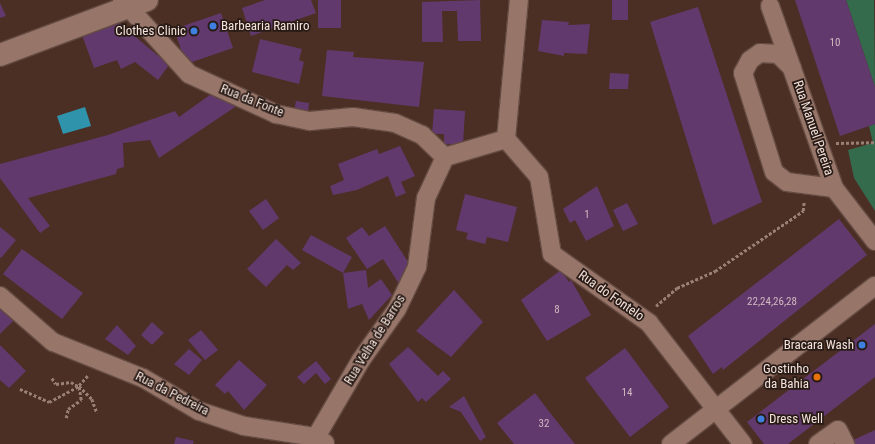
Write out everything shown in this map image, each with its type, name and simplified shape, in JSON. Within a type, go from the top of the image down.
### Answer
[{"type":"main road","points":[[0,55],[132,2]]},
{"type":"street","points":[[445,157],[506,139],[519,0]]},
{"type":"street","name":"Rua da Fonte","points":[[132,2],[189,74],[283,115],[310,121],[353,117],[395,123],[422,135],[445,157]]},
{"type":"street","name":"Rua Manuel Pereira","points":[[770,6],[819,149],[834,188],[875,241]]},
{"type":"street","name":"Rua Manuel Pereira","points":[[792,68],[778,54],[760,54],[750,60],[743,74],[774,172],[787,182],[834,188]]},
{"type":"street","name":"Rua do Fontelo","points":[[506,139],[539,177],[552,254],[642,317],[743,444]]},
{"type":"street","name":"Rua Velha de Barros","points":[[321,441],[361,360],[397,309],[417,267],[426,198],[445,157]]},
{"type":"street","points":[[671,444],[875,286]]},
{"type":"street","name":"Rua da Pedreira","points":[[0,296],[53,342],[143,378],[180,401],[220,418],[321,441]]},
{"type":"street","points":[[818,444],[838,430],[846,444]]},
{"type":"path","points":[[819,149],[842,141],[875,142]]},
{"type":"path","points":[[642,317],[677,288],[715,271],[803,211],[805,185]]},
{"type":"path","points":[[20,389],[49,402],[79,386],[100,362]]},
{"type":"path","points":[[52,378],[56,384],[71,382],[79,386],[92,399],[97,413]]},
{"type":"path","points":[[66,418],[68,409],[81,400],[79,386]]},
{"type":"green space","points":[[846,0],[874,0],[875,87]]},
{"type":"green space","points":[[875,124],[875,211],[854,178],[848,150],[873,143],[869,126]]},
{"type":"water","points":[[85,107],[91,126],[63,134],[57,116]]},
{"type":"building","points":[[265,0],[311,0],[316,13],[251,36],[242,8]]},
{"type":"building","points":[[318,0],[341,0],[341,28],[318,28]]},
{"type":"building","points":[[480,0],[481,41],[458,41],[457,11],[442,11],[443,42],[422,42],[422,2]]},
{"type":"building","points":[[612,0],[628,0],[628,20],[612,20]]},
{"type":"building","points":[[795,0],[846,0],[875,87],[875,124],[840,136]]},
{"type":"building","points":[[0,3],[6,16],[0,18]]},
{"type":"building","points":[[698,7],[762,202],[713,225],[650,22]]},
{"type":"building","points":[[221,13],[233,48],[186,64],[174,29]]},
{"type":"building","points":[[542,20],[569,22],[568,25],[590,24],[587,54],[564,53],[564,56],[538,51]]},
{"type":"building","points":[[119,23],[169,65],[158,80],[135,62],[121,69],[117,60],[94,68],[82,35]]},
{"type":"building","points":[[260,39],[302,49],[299,60],[304,62],[299,84],[252,72]]},
{"type":"building","points":[[327,50],[354,52],[353,57],[424,62],[419,107],[322,96]]},
{"type":"building","points":[[610,73],[629,74],[628,89],[609,89]]},
{"type":"building","points":[[214,92],[238,105],[159,158],[150,140],[123,143],[124,167],[117,169],[116,174],[28,198],[50,226],[40,233],[0,178],[0,164],[108,135],[175,111],[179,117]]},
{"type":"building","points":[[296,101],[309,103],[308,114],[294,112]]},
{"type":"building","points":[[434,109],[465,111],[463,145],[444,144],[444,134],[432,134]]},
{"type":"building","points":[[400,146],[415,176],[401,182],[406,193],[396,197],[388,176],[357,190],[333,195],[330,186],[344,180],[338,164],[377,149],[379,154]]},
{"type":"building","points":[[597,186],[614,226],[586,241],[575,220],[570,223],[563,209]]},
{"type":"building","points":[[465,194],[517,207],[508,242],[487,237],[485,244],[466,239],[468,233],[456,230]]},
{"type":"building","points":[[266,199],[279,218],[263,230],[249,211]]},
{"type":"building","points":[[627,203],[638,224],[623,231],[613,210]]},
{"type":"building","points":[[839,219],[867,255],[723,370],[722,367],[713,374],[688,336]]},
{"type":"building","points":[[385,226],[410,265],[399,284],[383,259],[367,269],[346,238],[362,227],[369,236]]},
{"type":"building","points":[[0,227],[16,240],[1,258],[0,257]]},
{"type":"building","points":[[311,235],[352,257],[343,273],[302,250]]},
{"type":"building","points":[[276,239],[301,263],[293,270],[287,265],[266,287],[247,269]]},
{"type":"building","points":[[22,249],[83,293],[62,319],[3,274]]},
{"type":"building","points":[[366,270],[368,288],[381,279],[392,295],[369,320],[362,304],[348,309],[343,273]]},
{"type":"building","points":[[561,270],[569,282],[571,280],[591,315],[547,341],[521,300]]},
{"type":"building","points":[[454,290],[483,322],[451,357],[416,331]]},
{"type":"building","points":[[0,304],[15,319],[0,334]]},
{"type":"building","points":[[152,322],[164,333],[152,345],[141,335]]},
{"type":"building","points":[[875,324],[875,377],[788,444],[764,444],[747,422]]},
{"type":"building","points":[[117,325],[136,346],[128,355],[105,339]]},
{"type":"building","points":[[201,330],[218,350],[205,360],[188,340]]},
{"type":"building","points":[[0,345],[26,371],[9,388],[0,380]]},
{"type":"building","points":[[408,347],[438,376],[443,371],[451,379],[426,402],[422,398],[418,402],[389,364]]},
{"type":"building","points":[[625,348],[669,407],[630,437],[585,378]]},
{"type":"building","points":[[189,349],[202,360],[189,375],[174,364]]},
{"type":"building","points":[[239,360],[267,385],[244,410],[228,391],[225,394],[215,385]]},
{"type":"building","points":[[316,361],[331,379],[325,384],[316,373],[304,384],[297,377]]},
{"type":"building","points":[[535,393],[575,444],[514,444],[497,423]]},
{"type":"building","points":[[464,396],[486,437],[480,441],[461,412],[449,407]]},
{"type":"building","points":[[875,430],[875,444],[852,444],[851,441]]},
{"type":"building","points":[[176,437],[194,441],[193,444],[174,444]]},
{"type":"place","name":"Barbearia Ramiro","points":[[213,26]]},
{"type":"place","name":"Clothes Clinic","points":[[194,31]]},
{"type":"place","name":"Bracara Wash","points":[[862,345]]},
{"type":"place","name":"Gostinho da Bahia","points":[[817,377]]},
{"type":"place","name":"Dress Well","points":[[761,419]]}]
